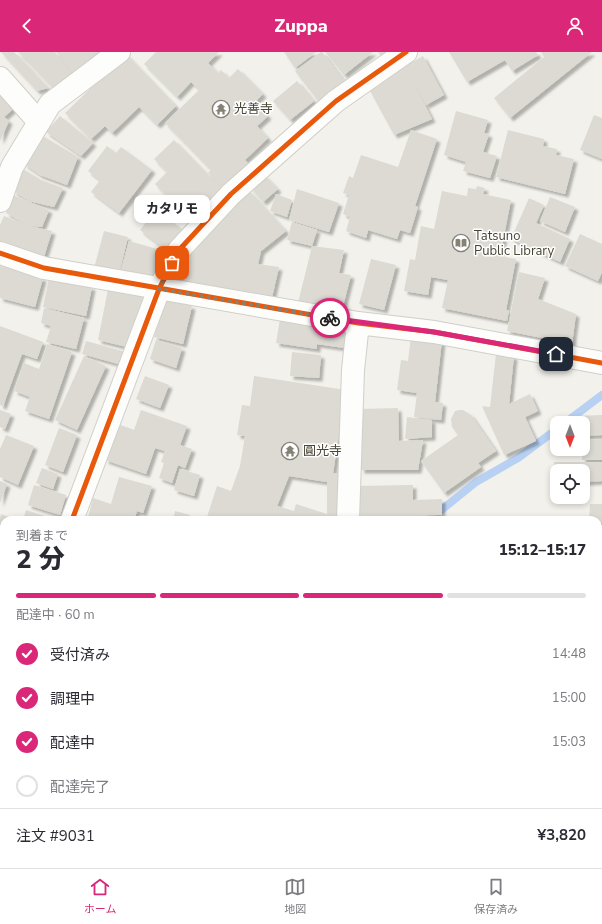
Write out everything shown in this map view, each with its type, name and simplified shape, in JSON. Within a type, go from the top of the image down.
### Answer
[{"type":"street","points":[[0,201],[12,167],[50,104],[119,52]]},
{"type":"street","points":[[74,516],[159,289],[179,250],[231,194],[336,100],[406,52]]},
{"type":"street","points":[[0,78],[40,122]]},
{"type":"street","points":[[0,253],[44,268],[358,323],[434,332],[602,363]]},
{"type":"street","points":[[348,516],[353,370],[358,323]]},
{"type":"building","points":[[1,52],[14,52],[48,88],[37,91]]},
{"type":"building","points":[[18,52],[55,52],[73,75],[55,90]]},
{"type":"building","points":[[56,52],[103,52],[74,75]]},
{"type":"building","name":"光善寺","points":[[156,52],[219,52],[208,63],[218,73],[221,70],[229,78],[238,69],[263,94],[255,102],[268,116],[257,126],[268,138],[245,160],[251,166],[225,191],[208,173],[211,170],[165,123],[199,90],[191,82],[177,97],[144,64]]},
{"type":"building","points":[[284,52],[316,52],[295,68]]},
{"type":"building","points":[[321,52],[345,82],[319,102],[295,71]]},
{"type":"building","points":[[325,52],[373,52],[344,75]]},
{"type":"building","points":[[378,52],[392,52],[383,59]]},
{"type":"building","points":[[449,52],[536,52],[538,55],[512,71],[505,60],[467,82]]},
{"type":"building","points":[[541,52],[592,52],[510,118],[494,98],[544,57]]},
{"type":"building","points":[[126,54],[176,106],[157,125],[139,107],[112,133],[105,126],[91,139],[65,113]]},
{"type":"building","points":[[423,56],[444,95],[426,105],[413,82],[432,119],[394,135],[369,89]]},
{"type":"building","points":[[297,81],[314,101],[290,120],[273,101]]},
{"type":"building","points":[[0,94],[13,109],[4,117],[9,121],[0,141]]},
{"type":"building","points":[[456,111],[488,120],[484,133],[489,134],[483,152],[497,156],[490,178],[463,171],[466,162],[444,155]]},
{"type":"building","points":[[594,115],[602,118],[602,159],[580,150]]},
{"type":"building","points":[[60,116],[93,143],[81,156],[46,132]]},
{"type":"building","points":[[411,130],[437,139],[415,206],[418,207],[410,233],[400,230],[397,239],[368,230],[366,238],[346,231],[350,217],[343,214],[349,195],[343,193],[349,176],[353,178],[361,155],[398,167]]},
{"type":"building","points":[[508,130],[544,139],[543,146],[557,149],[556,155],[574,159],[565,194],[496,177]]},
{"type":"building","points":[[41,135],[78,157],[67,185],[40,175],[24,164]]},
{"type":"building","points":[[174,140],[224,191],[192,222],[155,184],[167,172],[154,159]]},
{"type":"building","points":[[107,146],[116,153],[121,147],[152,170],[119,213],[91,192],[100,180],[88,171]]},
{"type":"building","points":[[23,169],[41,180],[63,188],[54,207],[29,201],[13,191]]},
{"type":"building","points":[[264,175],[278,189],[263,202],[250,187]]},
{"type":"building","name":"Tatsuno Public Library","points":[[477,186],[485,188],[483,194],[511,200],[500,256],[516,259],[506,310],[509,310],[507,321],[442,308],[448,280],[431,277],[428,295],[404,291],[410,259],[415,260],[421,226],[434,229],[442,191],[467,196],[468,188],[476,189]]},
{"type":"building","points":[[297,189],[339,203],[329,232],[289,220]]},
{"type":"building","points":[[248,190],[286,231],[261,251],[258,264],[279,267],[271,302],[173,284],[189,245]]},
{"type":"building","points":[[276,194],[292,200],[287,217],[270,211]]},
{"type":"building","points":[[13,195],[49,210],[42,227],[30,226],[52,231],[42,263],[0,247],[0,225],[4,216],[25,224],[6,213]]},
{"type":"building","points":[[550,197],[575,207],[565,232],[540,221]]},
{"type":"building","points":[[529,198],[544,205],[536,223],[570,239],[560,262],[511,239]]},
{"type":"building","points":[[156,210],[183,230],[167,251],[140,230]]},
{"type":"building","points":[[292,222],[317,230],[312,246],[287,240]]},
{"type":"building","points":[[104,231],[128,237],[118,278],[93,272]]},
{"type":"building","points":[[580,234],[602,244],[602,272],[598,281],[565,266]]},
{"type":"building","points":[[129,241],[164,251],[154,283],[120,273]]},
{"type":"building","points":[[312,246],[344,250],[339,273],[351,275],[341,314],[297,307]]},
{"type":"building","points":[[371,259],[396,265],[384,310],[359,304]]},
{"type":"building","points":[[0,266],[43,278],[35,307],[0,298]]},
{"type":"building","points":[[519,272],[545,278],[538,299],[576,314],[572,344],[507,331]]},
{"type":"building","points":[[49,278],[92,287],[86,316],[43,307]]},
{"type":"building","points":[[108,289],[148,296],[131,348],[98,340]]},
{"type":"building","points":[[164,299],[192,306],[183,344],[154,337]]},
{"type":"building","points":[[44,308],[84,318],[76,349],[46,342],[51,326],[41,323]]},
{"type":"building","points":[[280,319],[354,330],[351,349],[317,344],[317,349],[276,343]]},
{"type":"building","points":[[0,326],[43,342],[37,359],[22,354],[3,406],[0,405]]},
{"type":"building","points":[[411,336],[442,340],[435,402],[443,403],[441,420],[414,417],[417,393],[397,390],[401,360],[408,361]]},
{"type":"building","points":[[156,340],[182,348],[176,368],[150,359]]},
{"type":"building","points":[[86,341],[126,352],[122,365],[82,354]]},
{"type":"building","points":[[47,344],[72,352],[49,419],[25,411],[30,397],[14,391],[24,363],[39,369]]},
{"type":"building","points":[[292,352],[321,355],[319,378],[290,376]]},
{"type":"building","points":[[496,354],[514,356],[509,404],[530,394],[538,411],[525,417],[536,441],[504,455],[482,406],[490,407]]},
{"type":"building","points":[[84,356],[106,366],[77,430],[55,420]]},
{"type":"building","points":[[145,376],[169,385],[160,408],[136,399]]},
{"type":"building","name":"圓光寺","points":[[254,376],[346,390],[333,473],[343,473],[343,516],[207,516],[217,486],[231,491],[240,466],[245,436],[237,435],[242,405],[250,406]],"holes":[[[289,476],[327,482],[327,514],[296,504],[294,511],[277,506]]]},
{"type":"building","points":[[398,408],[399,441],[423,440],[418,470],[361,470],[360,409]]},
{"type":"building","points":[[0,410],[11,414],[5,429],[0,427]]},
{"type":"building","points":[[141,410],[187,426],[180,445],[192,449],[185,468],[178,465],[172,483],[159,478],[164,463],[161,462],[165,451],[155,448],[146,474],[105,460],[118,424],[134,430]]},
{"type":"building","points":[[463,410],[471,415],[496,451],[478,463],[481,467],[444,493],[421,461],[458,435],[452,427],[451,419],[455,411]]},
{"type":"building","points":[[602,415],[602,435],[590,436],[590,416],[575,416]]},
{"type":"building","points":[[407,417],[432,420],[432,437],[405,439]]},
{"type":"building","points":[[59,428],[77,435],[63,472],[45,465]]},
{"type":"building","points":[[6,435],[34,446],[18,485],[0,477],[0,449]]},
{"type":"building","points":[[602,439],[602,460],[582,460],[582,456],[590,456],[590,440]]},
{"type":"building","points":[[554,462],[602,462],[602,481],[590,482],[590,464],[554,464]]},
{"type":"building","points":[[42,468],[58,474],[53,489],[36,483]]},
{"type":"building","points":[[180,469],[200,475],[194,496],[174,490]]},
{"type":"building","points":[[119,477],[152,486],[143,513],[137,511],[135,516],[88,516],[93,498],[111,504]]},
{"type":"building","points":[[0,481],[7,484],[0,503]]},
{"type":"building","points":[[34,485],[66,495],[60,515],[28,505]]},
{"type":"building","points":[[413,485],[413,500],[442,499],[442,515],[356,516],[355,486]]},
{"type":"building","points":[[590,504],[602,504],[602,516],[589,516]]},
{"type":"building","points":[[26,510],[45,516],[24,516]]},
{"type":"building","points":[[175,511],[190,515],[190,516],[174,516]]},
{"type":"waterway","points":[[574,416],[602,395]]},
{"type":"waterway","points":[[434,516],[476,482],[518,458],[550,434]]},
{"type":"cycle path","points":[[74,516],[159,289],[179,250],[231,194],[336,101],[406,52]]},
{"type":"cycle path","points":[[0,253],[44,268],[358,323],[434,332],[602,363]]},
{"type":"way so far","points":[[172,263],[159,289],[330,318]]},
{"type":"place","name":"光善寺","points":[[221,109]]},
{"type":"place","name":"Tatsuno Public Library","points":[[461,243]]},
{"type":"place","name":"カタリモ","points":[[172,263]]},
{"type":"place","name":"圓光寺","points":[[290,451]]},
{"type":"route","points":[[330,318],[358,323],[434,332],[556,354]]}]
